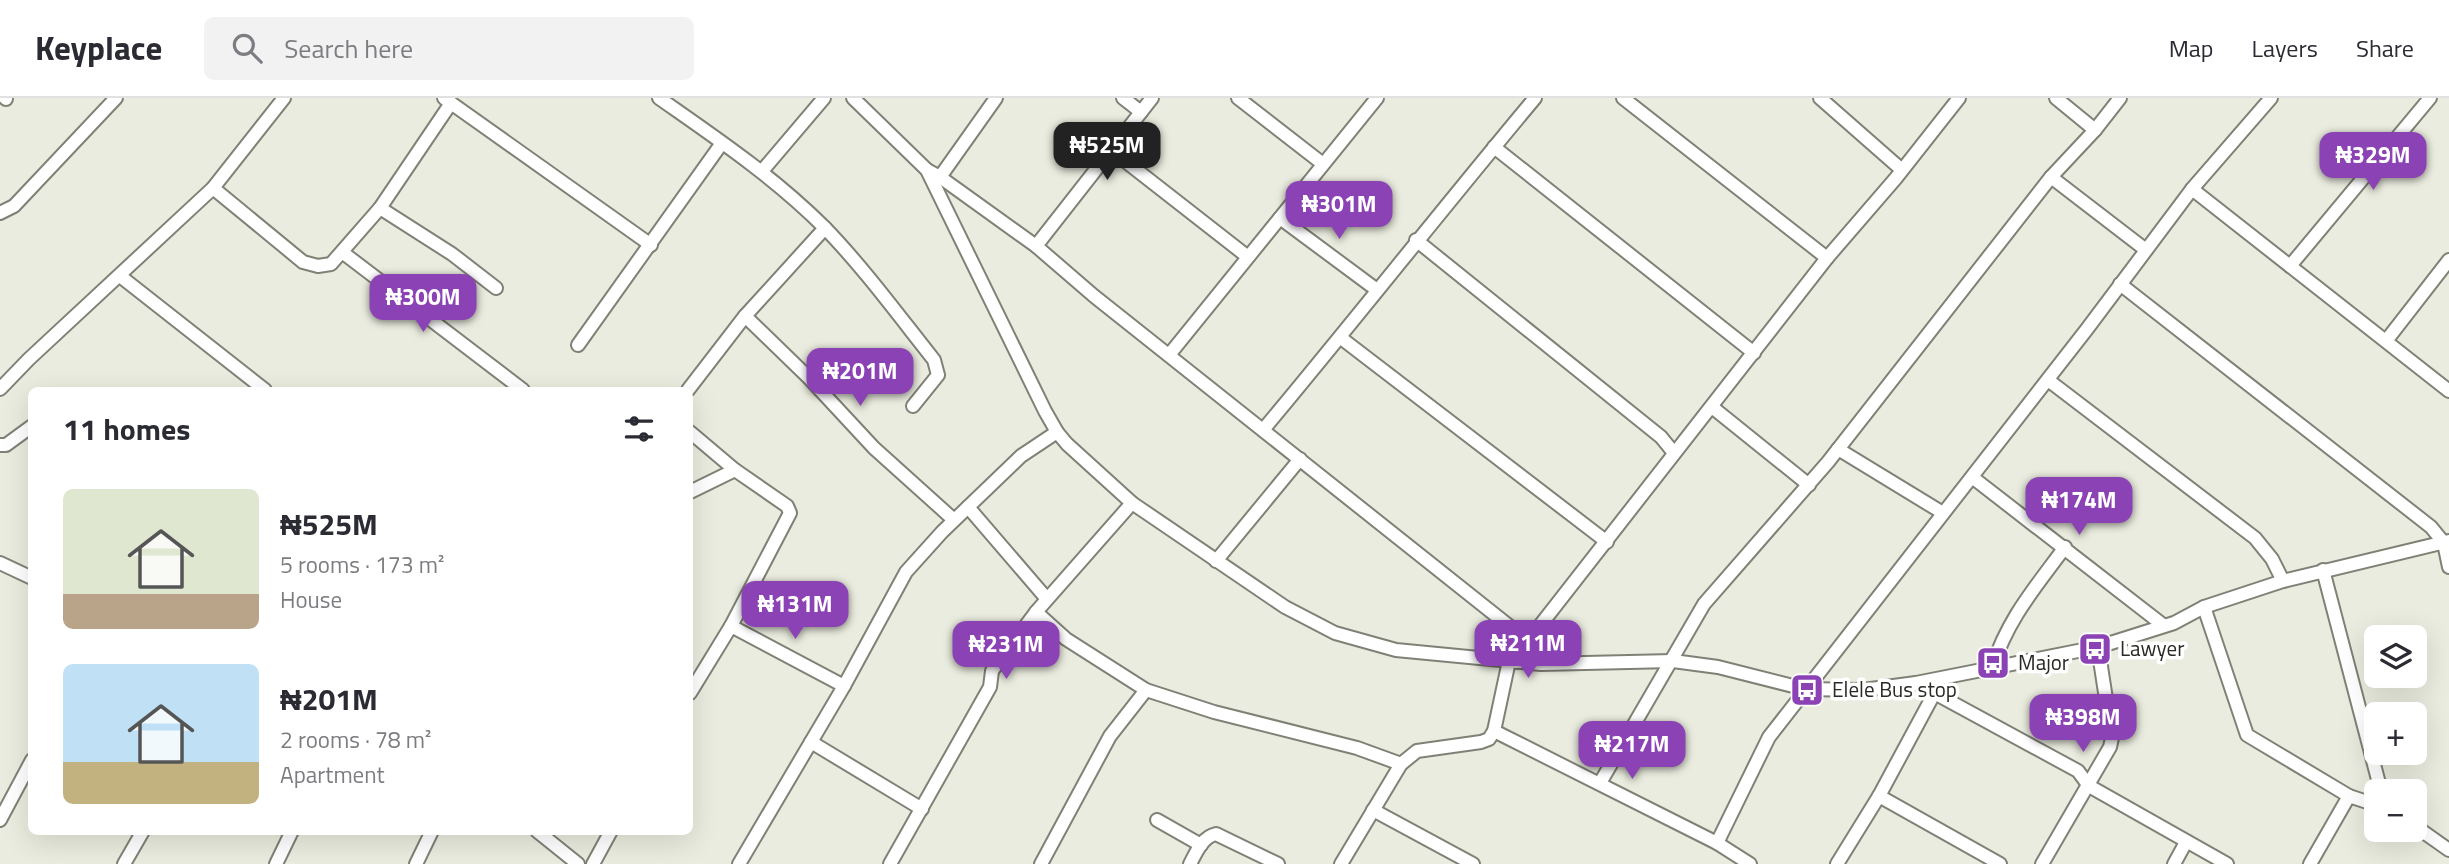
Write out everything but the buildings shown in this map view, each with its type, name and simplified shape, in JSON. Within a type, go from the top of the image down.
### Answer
[{"type":"street","points":[[0,213],[14,206],[116,98]]},
{"type":"street","points":[[0,389],[213,188],[284,98]]},
{"type":"street","points":[[659,98],[762,171],[825,228],[934,359],[938,375],[913,406]]},
{"type":"street","points":[[762,171],[824,98]]},
{"type":"street","points":[[853,98],[927,170],[1036,246],[1094,296],[1528,641]]},
{"type":"street","points":[[940,177],[996,98]]},
{"type":"street","points":[[1123,98],[1141,112]]},
{"type":"street","points":[[1036,246],[1152,98]]},
{"type":"street","points":[[1238,98],[1323,164]]},
{"type":"street","points":[[1169,355],[1377,98]]},
{"type":"street","points":[[1263,430],[1535,98]]},
{"type":"street","points":[[1623,98],[1827,258]]},
{"type":"street","points":[[1820,98],[1902,170]]},
{"type":"street","points":[[1342,864],[1401,764],[1417,751],[1489,739],[1494,731],[1512,661],[1827,258],[1959,98]]},
{"type":"street","points":[[2056,98],[2095,130]]},
{"type":"street","points":[[1600,783],[1704,604],[1838,449],[2051,177],[2095,130],[2119,98]]},
{"type":"street","points":[[1717,842],[1769,737],[2048,380],[2192,189],[2271,98]]},
{"type":"street","points":[[2290,266],[2430,98]]},
{"type":"street","points":[[213,188],[303,262],[318,266],[331,264],[380,208],[447,100],[651,245]]},
{"type":"street","points":[[578,345],[722,143]]},
{"type":"street","points":[[1494,147],[1754,353]]},
{"type":"street","points":[[1111,150],[1248,257]]},
{"type":"street","points":[[927,170],[1057,432],[1079,455],[1132,503],[1285,607],[1335,633],[1396,650],[1560,665],[1673,661],[1718,667],[1805,689],[1863,690],[1916,683],[2098,647],[2174,623],[2204,607],[2283,581],[2446,542]]},
{"type":"street","points":[[2051,177],[2146,250]]},
{"type":"street","points":[[2192,189],[2449,391]]},
{"type":"street","points":[[380,208],[452,254],[496,288]]},
{"type":"street","points":[[1280,218],[1377,290]]},
{"type":"street","points":[[690,387],[746,316],[825,228]]},
{"type":"street","points":[[1416,240],[1661,437],[1674,453]]},
{"type":"street","points":[[342,252],[519,387]]},
{"type":"street","points":[[2386,341],[2449,260]]},
{"type":"street","points":[[120,276],[261,387]]},
{"type":"street","points":[[2120,284],[2431,527],[2446,542],[2449,567]]},
{"type":"street","points":[[746,316],[874,447],[954,520]]},
{"type":"street","points":[[1340,338],[1607,542]]},
{"type":"street","points":[[2048,380],[2255,538],[2272,559],[2283,581]]},
{"type":"street","points":[[1712,407],[1808,485]]},
{"type":"street","points":[[0,445],[6,445],[28,429]]},
{"type":"street","points":[[739,864],[844,686],[906,572],[954,520],[1021,456],[1057,432]]},
{"type":"street","points":[[693,435],[735,470],[787,506],[790,513],[731,626],[693,685]]},
{"type":"street","points":[[1661,437],[1684,441]]},
{"type":"street","points":[[1838,449],[1943,513]]},
{"type":"street","points":[[1216,561],[1300,459]]},
{"type":"street","points":[[693,491],[735,470]]},
{"type":"street","points":[[1972,477],[2162,625]]},
{"type":"street","points":[[890,864],[990,687],[992,671],[1036,612],[1132,503]]},
{"type":"street","points":[[968,507],[1047,599]]},
{"type":"street","points":[[1992,667],[2000,641],[2013,616],[2065,547]]},
{"type":"street","points":[[0,563],[28,576]]},
{"type":"street","points":[[2323,570],[2378,779]]},
{"type":"street","points":[[2204,607],[2247,735],[2349,796],[2364,801]]},
{"type":"street","points":[[1036,612],[1066,639],[1146,690],[1214,712],[1357,748],[1401,764]]},
{"type":"street","points":[[731,626],[844,686]]},
{"type":"street","points":[[2042,864],[2110,747],[2112,738],[2098,647]]},
{"type":"street","points":[[1916,683],[2078,771],[2089,786],[2227,864]]},
{"type":"street","points":[[1041,864],[1110,736],[1146,690]]},
{"type":"street","points":[[1837,864],[1879,796],[1935,692]]},
{"type":"street","points":[[1494,731],[1717,842],[1750,864]]},
{"type":"street","points":[[811,742],[922,809]]},
{"type":"street","points":[[0,820],[28,768]]},
{"type":"street","points":[[1879,796],[2000,864]]},
{"type":"street","points":[[2310,864],[2349,796]]},
{"type":"street","points":[[1373,810],[1473,864]]},
{"type":"street","points":[[1157,820],[1201,845]]},
{"type":"street","points":[[1190,864],[1201,845],[1211,835],[1216,834],[1278,864]]},
{"type":"street","points":[[124,864],[141,835]]},
{"type":"street","points":[[276,864],[290,835]]},
{"type":"street","points":[[416,864],[430,835]]},
{"type":"street","points":[[542,835],[574,863]]},
{"type":"street","points":[[593,864],[609,835]]},
{"type":"street","points":[[2427,835],[2449,850]]},
{"type":"street","points":[[2174,864],[2186,842]]},
{"type":"place","name":"Lawyer","points":[[2095,649]]},
{"type":"place","name":"Major","points":[[1993,663]]},
{"type":"place","name":"Elele Bus stop","points":[[1807,690]]}]
